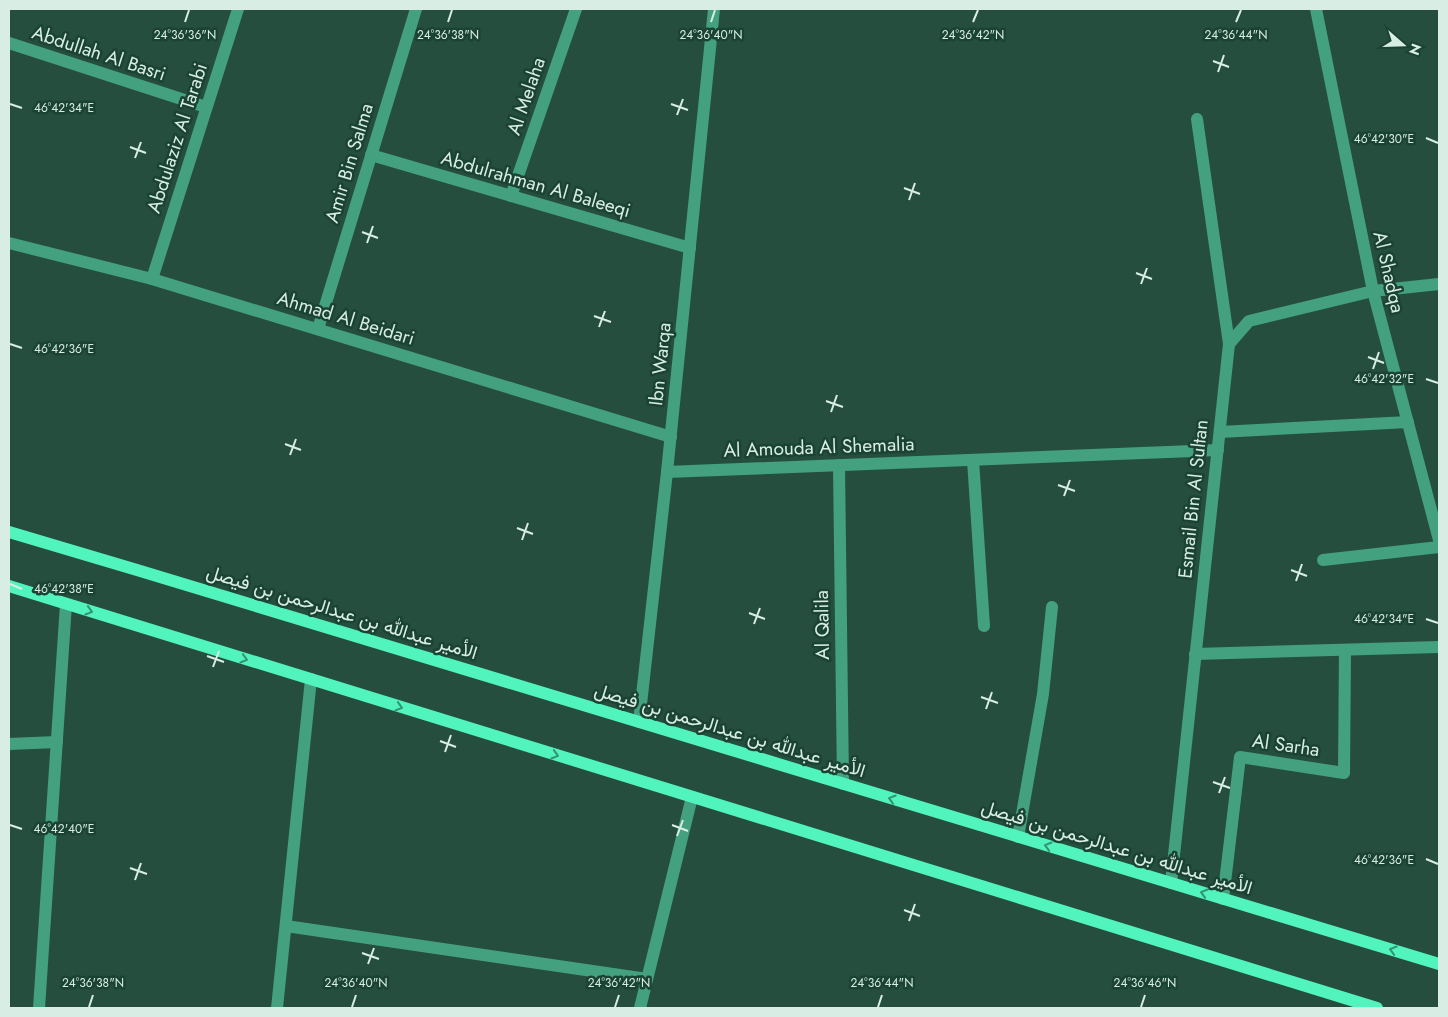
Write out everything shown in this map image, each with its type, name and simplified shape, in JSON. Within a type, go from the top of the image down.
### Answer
[{"type":"main road","name":"الأمير عبدالله بن عبدالرحمن بن فيصل","points":[[9,532],[1439,964]]},
{"type":"main road","points":[[9,586],[1378,1008]]},
{"type":"street","name":"Abdulaziz Al Tarabi","points":[[152,279],[238,9]]},
{"type":"street","name":"Amir Bin Salma","points":[[318,329],[416,9]]},
{"type":"street","name":"Al Melaha","points":[[511,196],[576,9]]},
{"type":"street","name":"Ibn Warqa","points":[[639,722],[671,437],[714,9]]},
{"type":"street","name":"Al Shadqa","points":[[1316,9],[1373,291],[1439,540]]},
{"type":"street","name":"Abdullah Al Basri","points":[[9,43],[206,107]]},
{"type":"street","name":"Esmail Bin Al Sultan","points":[[1171,883],[1229,344],[1197,119]]},
{"type":"street","name":"Abdulrahman Al Baleeqi","points":[[371,155],[690,248]]},
{"type":"street","name":"Ahmad Al Beidari","points":[[9,243],[152,279],[671,437]]},
{"type":"street","points":[[1229,344],[1249,321],[1373,291],[1439,284]]},
{"type":"street","points":[[1220,432],[1408,422]]},
{"type":"street","name":"Al Amouda Al Shemalia","points":[[667,472],[1218,450]]},
{"type":"street","points":[[973,460],[984,626]]},
{"type":"street","name":"Al Qalila","points":[[839,465],[843,784]]},
{"type":"street","points":[[1322,560],[1439,546]]},
{"type":"street","points":[[39,1008],[66,604]]},
{"type":"street","points":[[1018,837],[1043,694],[1052,607]]},
{"type":"street","points":[[1195,654],[1439,647]]},
{"type":"street","name":"Al Sarha","points":[[1223,899],[1240,757],[1344,773],[1345,650]]},
{"type":"street","points":[[277,1008],[311,679]]},
{"type":"street","points":[[9,744],[57,742]]},
{"type":"street","points":[[640,1008],[692,797]]},
{"type":"street","points":[[286,926],[647,979]]}]
